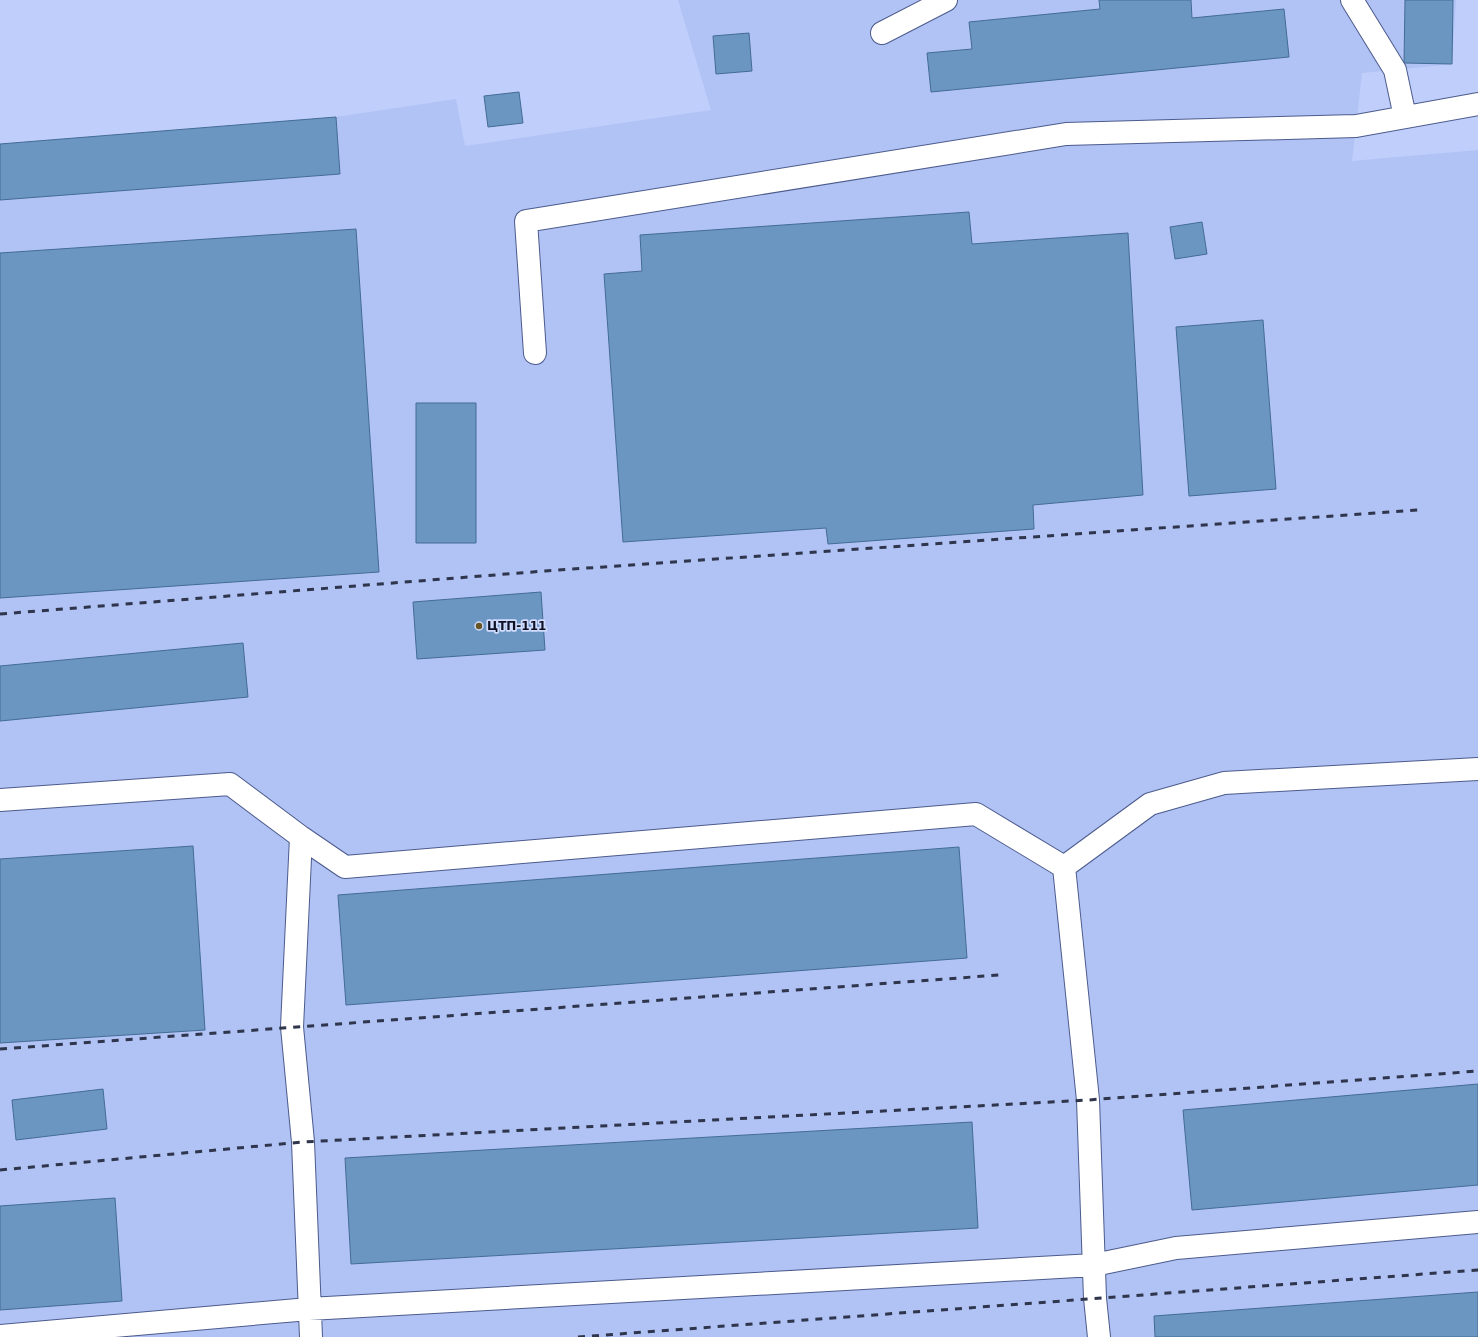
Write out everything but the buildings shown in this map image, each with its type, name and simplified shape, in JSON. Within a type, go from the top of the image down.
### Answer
[{"type":"lane","points":[[882,33],[946,0]]},
{"type":"lane","points":[[1352,0],[1395,70],[1405,117]]},
{"type":"lane","points":[[535,353],[526,221],[1066,134],[1356,126],[1478,104]]},
{"type":"lane","points":[[1064,867],[1150,804],[1224,784],[1478,769]]},
{"type":"lane","points":[[0,800],[230,784],[301,837],[345,867],[976,814],[1064,867]]},
{"type":"lane","points":[[301,837],[292,1027],[303,1142],[311,1337]]},
{"type":"lane","points":[[1064,867],[1088,1100],[1094,1265],[1099,1337]]},
{"type":"lane","points":[[0,1336],[309,1309],[1094,1265],[1176,1248],[1478,1222]]},
{"type":"shaded area","points":[[678,0],[1456,0],[1452,64],[1362,73],[1352,161],[1478,150],[1478,1337],[0,1337],[0,144],[336,117],[456,99],[465,146],[711,110]]},
{"type":"railway","points":[[0,614],[545,571],[1418,510]]},
{"type":"railway","points":[[0,1049],[999,975]]},
{"type":"railway","points":[[0,1170],[303,1142],[1088,1100],[1478,1071]]},
{"type":"railway","points":[[578,1337],[1478,1270]]},
{"type":"place","name":"ЦТП-111","points":[[479,626]]}]
